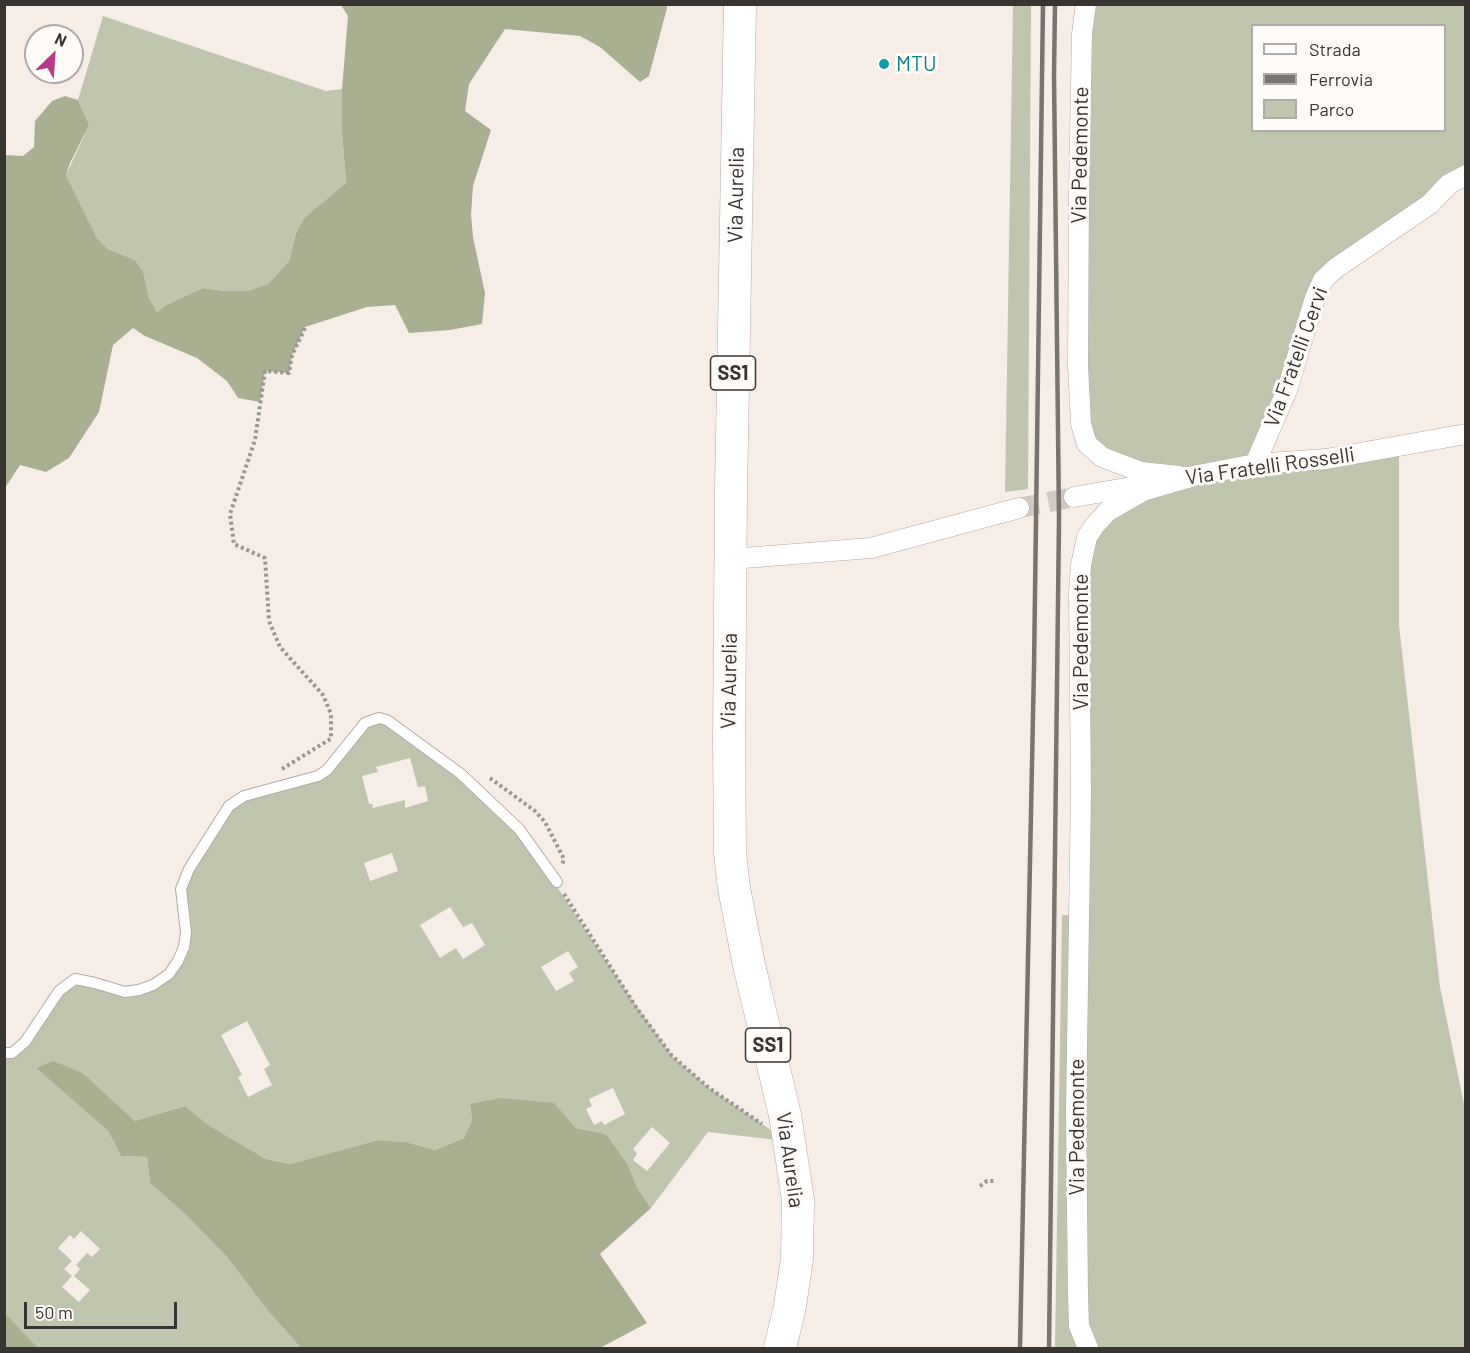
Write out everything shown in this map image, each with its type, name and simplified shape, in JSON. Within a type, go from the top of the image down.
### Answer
[{"type":"main road","name":"Via Aurelia","points":[[740,4],[729,741],[732,876],[749,965],[789,1137],[798,1200],[797,1259],[780,1348]]},
{"type":"street","name":"Via Pedemonte","points":[[1086,4],[1082,34],[1078,191],[1077,365],[1081,424],[1087,444],[1102,457],[1141,472],[1191,477]]},
{"type":"street","name":"Via Fratelli Cervi","points":[[1255,464],[1287,390],[1315,298],[1323,280],[1336,268],[1430,204],[1449,184],[1466,175]]},
{"type":"street","name":"Via Fratelli Rosselli","points":[[1074,497],[1255,464],[1326,459],[1466,434]]},
{"type":"street","name":"Via Pedemonte","points":[[1088,1348],[1080,1326],[1078,1295],[1076,1112],[1081,792],[1079,592],[1081,565],[1087,537],[1108,511],[1143,491],[1191,477]]},
{"type":"street","points":[[731,560],[871,548],[1019,508]]},
{"type":"lane","points":[[4,1053],[12,1053],[25,1042],[59,991],[75,979],[95,982],[125,992],[153,985],[169,974],[184,947],[186,932],[181,889],[189,868],[229,806],[244,796],[318,776],[327,770],[365,723],[379,718],[387,720],[462,774],[519,829],[557,882]]},
{"type":"path","points":[[305,328],[292,355],[289,373],[265,371],[255,440],[230,514],[234,544],[265,558],[269,621],[280,647],[323,695],[331,714],[331,738]]},
{"type":"path","points":[[557,882],[636,1007],[672,1056],[727,1101],[777,1134],[789,1137]]},
{"type":"path","points":[[980,1186],[987,1180],[994,1181]]},
{"type":"green space","points":[[667,4],[667,8],[649,76],[640,82],[600,47],[580,36],[505,29],[469,84],[465,111],[491,130],[473,186],[471,214],[473,237],[485,293],[482,324],[450,330],[409,333],[395,305],[367,307],[305,327],[292,355],[289,373],[265,371],[260,402],[238,398],[227,381],[197,358],[145,336],[133,328],[113,345],[99,412],[69,458],[46,472],[20,465],[5,488],[5,155],[23,156],[34,147],[35,121],[52,101],[65,96],[78,100],[89,125],[66,175],[97,238],[108,249],[135,260],[143,271],[149,298],[157,312],[166,305],[203,288],[247,291],[268,284],[289,261],[296,233],[305,217],[346,183],[342,132],[342,89],[348,16],[341,5]]},
{"type":"green space","points":[[1013,5],[1031,5],[1028,489],[1005,492]]},
{"type":"green space","points":[[1091,5],[1465,5],[1465,170],[1333,265],[1252,460],[1190,472],[1142,468],[1105,453],[1085,424]]},
{"type":"green space","points":[[103,16],[326,91],[342,89],[342,132],[346,183],[305,217],[296,233],[289,261],[268,284],[247,291],[203,288],[166,305],[157,312],[149,298],[143,271],[135,260],[108,249],[97,238],[66,175],[89,125],[78,100]]},
{"type":"green space","points":[[1399,452],[1399,625],[1440,987],[1465,1109],[1465,1348],[1095,1348],[1086,1326],[1084,1185],[1085,593],[1090,554],[1100,529],[1125,507],[1193,482]]},
{"type":"green space","points":[[387,720],[519,829],[628,994],[672,1056],[709,1088],[777,1134],[777,1140],[708,1132],[651,1208],[638,1189],[627,1163],[606,1134],[576,1128],[553,1103],[470,1105],[472,1120],[464,1138],[435,1150],[406,1142],[378,1140],[290,1164],[266,1159],[210,1126],[185,1106],[135,1121],[83,1073],[53,1062],[36,1068],[108,1131],[121,1156],[147,1157],[150,1183],[186,1215],[227,1257],[268,1311],[301,1348],[5,1348],[4,1053],[12,1052],[75,979],[139,990],[169,974],[184,947],[181,889],[189,869],[242,798],[318,776],[365,723]],"holes":[[[410,758],[418,787],[425,786],[428,801],[405,808],[405,800],[373,808],[372,804],[369,804],[362,776],[378,772],[376,767]],[[392,853],[398,871],[370,881],[364,863]],[[450,907],[463,927],[472,923],[485,945],[463,959],[456,948],[440,958],[420,925]],[[568,951],[578,967],[569,973],[574,981],[556,991],[541,967]],[[247,1021],[270,1065],[264,1069],[272,1085],[248,1097],[238,1077],[242,1075],[221,1035]],[[613,1088],[625,1114],[604,1125],[602,1121],[594,1125],[586,1109],[592,1106],[589,1099]],[[652,1127],[670,1143],[647,1171],[633,1160],[637,1154],[633,1149]],[[81,1231],[100,1249],[92,1257],[87,1253],[76,1265],[80,1269],[74,1276],[90,1290],[79,1302],[62,1287],[72,1276],[64,1269],[72,1261],[58,1248],[70,1235],[74,1239]]]},
{"type":"green space","points":[[1062,915],[1074,915],[1072,1321],[1079,1348],[1055,1348]]},
{"type":"green space","points":[[53,1061],[83,1073],[135,1121],[185,1106],[210,1126],[266,1159],[290,1164],[378,1140],[406,1142],[435,1150],[464,1138],[472,1120],[470,1104],[501,1098],[554,1103],[576,1128],[606,1134],[627,1163],[638,1189],[651,1208],[600,1254],[647,1323],[600,1348],[301,1348],[268,1311],[227,1257],[186,1215],[150,1183],[147,1157],[121,1156],[108,1131],[36,1068]]},
{"type":"green space","points":[[5,1313],[28,1338],[38,1348],[5,1348]]},
{"type":"tunnel","points":[[1019,508],[1074,497]]},
{"type":"railway","points":[[1020,1348],[1034,667],[1043,4]]},
{"type":"railway","points":[[1049,1348],[1059,519],[1055,4]]},
{"type":"place","name":"MTU","points":[[884,64]]}]
